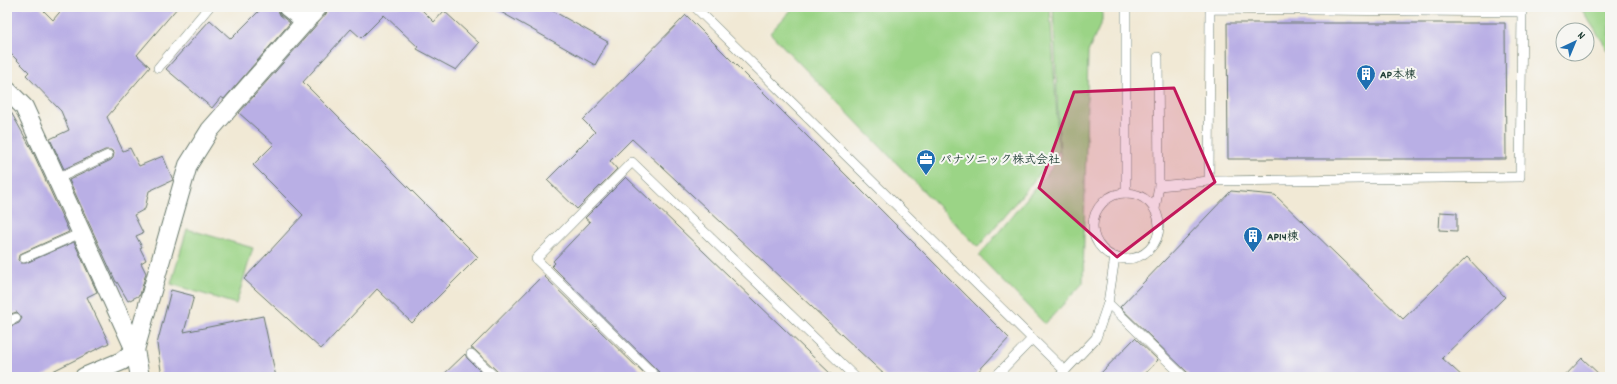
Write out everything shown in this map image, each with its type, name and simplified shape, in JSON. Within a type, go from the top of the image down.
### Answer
[{"type":"street","points":[[287,7],[305,21]]},
{"type":"street","points":[[84,377],[122,361],[135,350],[188,165],[210,130],[318,7]]},
{"type":"street","points":[[7,90],[24,107],[135,350],[140,377]]},
{"type":"lane","points":[[158,68],[209,7]]},
{"type":"lane","points":[[695,7],[1032,339],[1062,374],[1096,338],[1108,303],[1115,257]]},
{"type":"lane","points":[[1126,7],[1126,193]]},
{"type":"lane","points":[[1159,186],[1209,181],[1520,177],[1522,12],[1210,8],[1209,181]]},
{"type":"lane","points":[[1154,209],[1159,186],[1158,57]]},
{"type":"lane","points":[[56,179],[108,155]]},
{"type":"lane","points":[[656,377],[536,259],[632,162],[855,377]]},
{"type":"lane","points":[[1126,193],[1137,195],[1147,201],[1154,209],[1158,220],[1159,231],[1155,242],[1148,251],[1138,257],[1126,259],[1115,257],[1106,252],[1099,244],[1095,235],[1094,220],[1100,206],[1107,199],[1116,194],[1126,193]]},
{"type":"lane","points":[[24,258],[81,233]]},
{"type":"lane","points":[[1108,303],[1184,377]]},
{"type":"lane","points":[[995,377],[1032,339]]},
{"type":"lane","points":[[471,354],[495,377]]},
{"type":"highlighted area","points":[[1174,88],[1215,182],[1117,257],[1039,188],[1074,92]]},
{"type":"green space","points":[[794,7],[1050,7],[1059,151],[978,247],[770,33]]},
{"type":"green space","points":[[1053,7],[1102,7],[1102,21],[1088,52],[1083,283],[1045,324],[979,256],[1060,158]]},
{"type":"green space","points":[[1580,7],[1610,7],[1610,53],[1595,30],[1595,22],[1590,22]]},
{"type":"green space","points":[[187,229],[253,248],[236,304],[171,284]]},
{"type":"building","points":[[7,7],[40,7],[53,20],[64,7],[178,7],[137,55],[150,67],[107,117],[123,151],[130,148],[139,166],[163,156],[173,180],[149,191],[145,209],[134,215],[143,233],[136,236],[142,247],[140,248],[146,260],[141,263],[146,273],[140,295],[128,301],[116,282],[69,180],[111,160],[114,153],[111,150],[105,150],[64,169],[50,139],[69,130],[61,111],[26,75],[29,72],[7,50]]},
{"type":"building","points":[[263,7],[277,7],[280,15],[290,23],[224,99],[221,97],[212,108],[166,69],[210,20],[231,39]]},
{"type":"building","points":[[328,7],[419,7],[434,22],[444,11],[479,43],[456,70],[417,49],[418,47],[384,15],[361,38],[351,29],[303,82],[478,257],[412,323],[377,289],[321,349],[244,279],[303,215],[253,165],[274,144],[239,113],[326,14]]},
{"type":"building","points":[[492,7],[546,7],[608,42],[595,65]]},
{"type":"building","points":[[686,15],[1009,338],[973,377],[887,377],[632,139],[610,161],[617,169],[577,209],[547,180],[595,132],[583,120]]},
{"type":"building","name":"AP本棟","points":[[1227,23],[1505,23],[1506,159],[1228,159]]},
{"type":"building","points":[[7,105],[31,148],[69,232],[22,253],[19,255],[18,260],[21,263],[26,263],[74,242],[97,292],[87,297],[109,343],[41,377],[7,377],[7,328],[19,323],[22,318],[17,312],[7,315]]},
{"type":"building","points":[[626,177],[834,377],[662,377],[660,373],[552,266],[555,263],[553,261],[590,222],[585,218]]},
{"type":"building","name":"AP14棟","points":[[1231,191],[1275,195],[1403,319],[1467,257],[1505,297],[1442,358],[1463,377],[1190,377],[1188,373],[1120,307]]},
{"type":"building","points":[[1440,212],[1457,213],[1457,231],[1439,230]]},
{"type":"building","points":[[543,275],[647,377],[501,377],[499,373],[471,348]]},
{"type":"building","points":[[171,290],[194,296],[184,332],[263,316],[276,377],[162,377],[157,344]]},
{"type":"building","points":[[1135,338],[1158,360],[1142,377],[1097,377]]},
{"type":"building","points":[[465,354],[467,358],[486,377],[441,377]]},
{"type":"building","points":[[1582,358],[1602,377],[1564,377]]},
{"type":"place","name":"AP本棟","points":[[1366,91]]},
{"type":"place","name":"パナソニック株式会社","points":[[926,176]]},
{"type":"place","name":"AP14棟","points":[[1253,253]]}]
